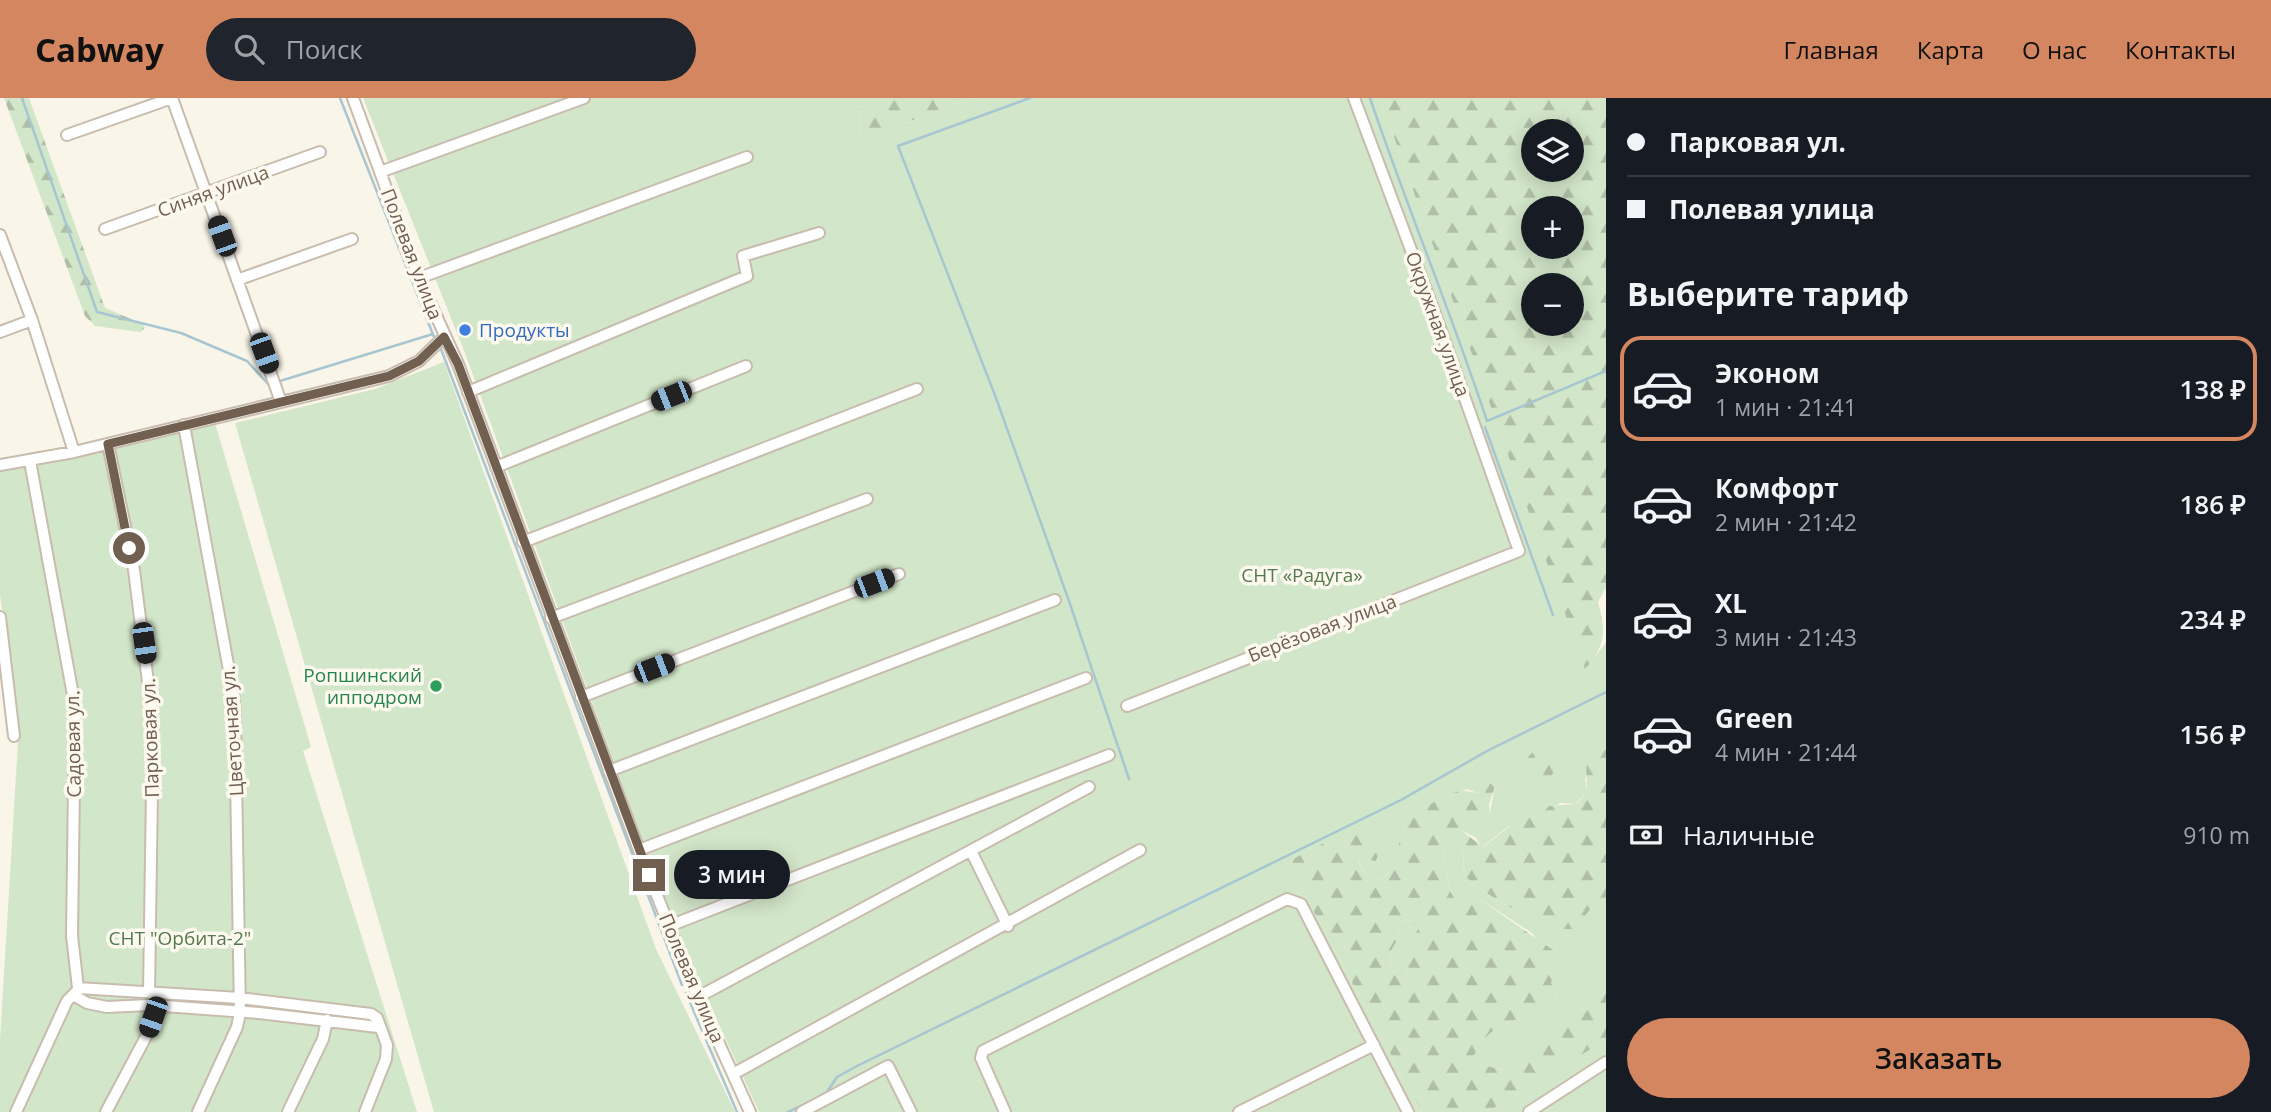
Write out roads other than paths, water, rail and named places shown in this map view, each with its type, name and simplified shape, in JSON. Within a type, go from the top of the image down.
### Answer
[{"type":"street","points":[[67,135],[172,98],[281,402]]},
{"type":"street","name":"Полевая улица","points":[[353,98],[419,278],[468,392],[669,926],[750,1112]]},
{"type":"street","points":[[380,172],[584,98]]},
{"type":"street","name":"Окружная улица","points":[[1354,98],[1434,311],[1519,551]]},
{"type":"street","name":"Синяя улица","points":[[105,229],[320,152]]},
{"type":"street","points":[[419,278],[747,157]]},
{"type":"street","points":[[468,392],[747,275],[743,256],[819,233]]},
{"type":"street","points":[[0,235],[32,320],[74,452]]},
{"type":"street","points":[[237,280],[352,239]]},
{"type":"street","points":[[0,332],[32,320]]},
{"type":"street","points":[[0,465],[74,452],[389,376],[419,361],[444,337]]},
{"type":"street","points":[[496,467],[746,366]]},
{"type":"street","points":[[523,542],[917,389]]},
{"type":"street","name":"Цветочная ул.","points":[[184,425],[233,692],[240,998],[237,1027],[198,1112]]},
{"type":"street","name":"Парковая ул.","points":[[108,444],[134,570],[153,722],[149,993]]},
{"type":"street","name":"Садовая ул.","points":[[30,461],[75,706],[72,936],[77,992]]},
{"type":"street","points":[[551,618],[867,499]]},
{"type":"street","name":"Берёзовая улица","points":[[1127,706],[1519,551]]},
{"type":"street","points":[[581,697],[899,574]]},
{"type":"street","points":[[609,771],[1055,600]]},
{"type":"street","points":[[0,617],[14,736]]},
{"type":"street","points":[[639,849],[1086,678]]},
{"type":"street","points":[[669,926],[1109,755]]},
{"type":"street","points":[[698,997],[1089,787]]},
{"type":"street","points":[[733,1074],[1008,926],[1140,850]]},
{"type":"street","points":[[971,851],[1008,926]]},
{"type":"street","points":[[1005,1112],[981,1058],[983,1051],[1287,899],[1301,904],[1408,1112]]},
{"type":"street","points":[[77,992],[87,1003],[107,1007],[150,1005],[378,1027]]},
{"type":"street","points":[[16,1112],[67,1001],[77,992],[240,998],[361,1010],[377,1018],[378,1027],[387,1045],[386,1059],[365,1112]]},
{"type":"street","points":[[106,1112],[149,1031],[153,1017],[150,1005]]},
{"type":"street","points":[[288,1112],[323,1039],[327,1020]]},
{"type":"street","points":[[1239,1112],[1374,1045]]},
{"type":"street","points":[[1528,1112],[1606,1062]]},
{"type":"street","points":[[802,1112],[818,1108],[888,1066],[911,1112]]},
{"type":"waterway","points":[[22,98],[97,312],[181,333],[247,361],[268,384]]},
{"type":"waterway","points":[[340,98],[434,337]]},
{"type":"waterway","points":[[1030,98],[898,146],[996,398],[1129,779]]},
{"type":"waterway","points":[[1370,98],[1487,421],[1606,371]]},
{"type":"waterway","points":[[280,381],[433,334]]},
{"type":"waterway","points":[[441,349],[682,985]]},
{"type":"waterway","points":[[1485,427],[1553,615]]},
{"type":"waterway","points":[[825,1095],[837,1077],[857,1066],[1401,800],[1487,751],[1606,692]]},
{"type":"waterway","points":[[686,993],[737,1112]]},
{"type":"waterway","points":[[788,1112],[812,1101]]},
{"type":"place","name":"Продукты","points":[[465,330]]},
{"type":"place","name":"Ропшинский ипподром","points":[[436,686]]},
{"type":"park label","name":"СНТ «Радуга»","points":[[1302,575]]},
{"type":"park label","name":"СНТ \"Орбита-2\"","points":[[180,938]]}]
